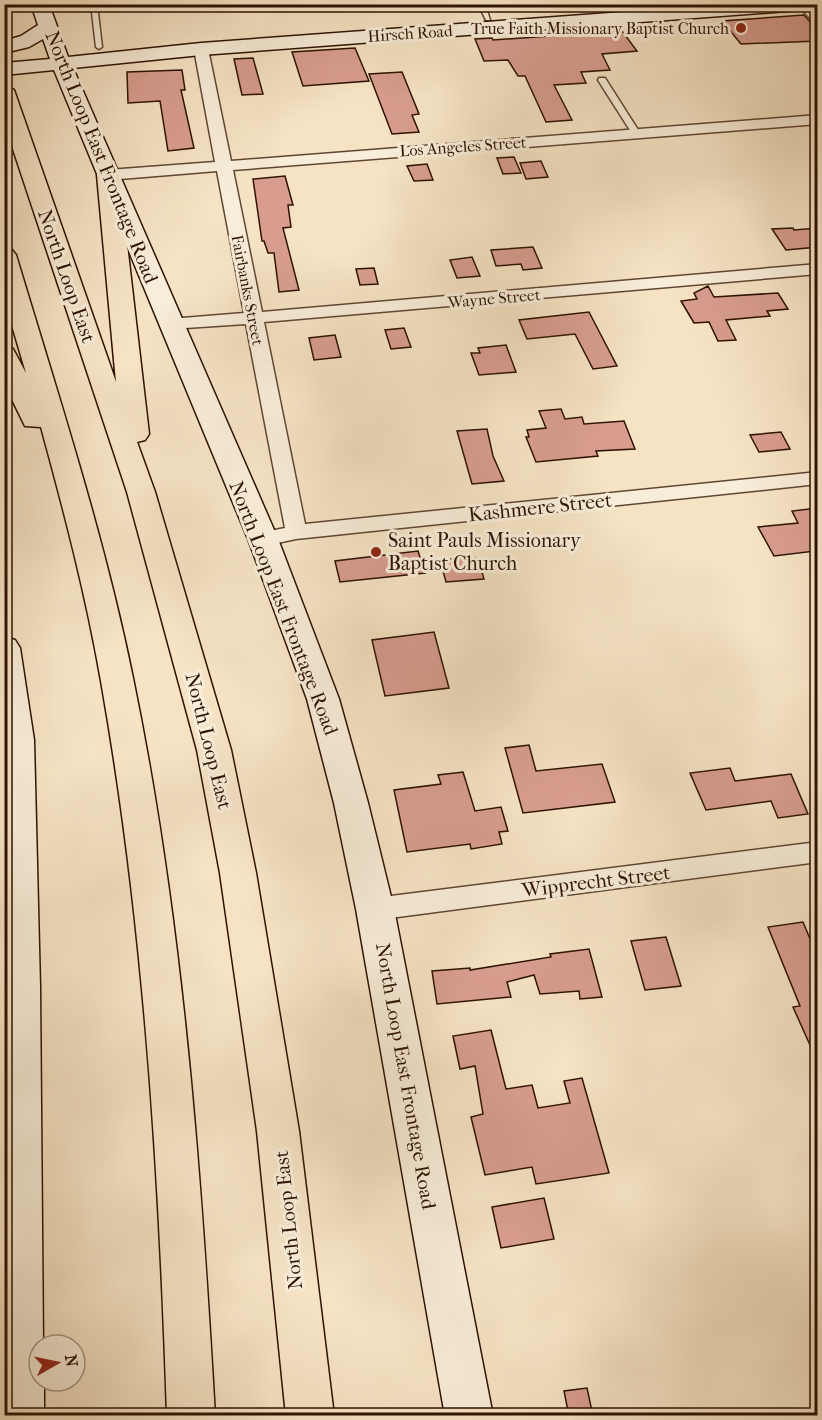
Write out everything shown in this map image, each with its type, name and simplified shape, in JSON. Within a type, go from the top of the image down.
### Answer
[{"type":"highway","name":"North Loop East","points":[[5,83],[141,492],[201,698],[226,806],[278,1131],[310,1416]]},
{"type":"highway","points":[[108,175],[141,492]]},
{"type":"highway","points":[[4,255],[79,516],[116,676],[141,812],[165,1018],[185,1269],[191,1416]]},
{"type":"highway","points":[[4,354],[79,516]]},
{"type":"main road","name":"North Loop East Frontage Road","points":[[40,4],[58,57],[263,539],[322,699],[351,803],[375,909],[469,1416]]},
{"type":"main road","name":"Hirsch Road","points":[[5,83],[58,57],[99,47],[487,17],[705,7],[808,5]]},
{"type":"main road","name":"Hirsch Road","points":[[4,57],[58,57],[201,49],[487,17]]},
{"type":"main road","points":[[4,47],[30,40],[40,35],[47,26]]},
{"type":"main road","points":[[201,49],[222,41],[319,31]]},
{"type":"main road","points":[[5,83],[38,79],[70,82]]},
{"type":"main road","points":[[4,648],[17,740],[13,976],[20,1416]]},
{"type":"street","name":"Fairbanks Street","points":[[201,49],[296,532]]},
{"type":"street","name":"Los Angeles Street","points":[[108,175],[818,119]]},
{"type":"street","name":"Wayne Street","points":[[170,324],[254,319],[818,268]]},
{"type":"street","name":"Kashmere Street","points":[[263,539],[296,532],[818,478]]},
{"type":"street","name":"Wipprecht Street","points":[[375,909],[818,852]]},
{"type":"lane","points":[[94,4],[99,47]]},
{"type":"lane","points":[[808,5],[818,24]]},
{"type":"lane","points":[[602,80],[636,133]]},
{"type":"building","points":[[804,15],[818,31],[818,41],[741,44],[722,21]]},
{"type":"building","points":[[622,31],[637,51],[602,54],[610,70],[581,72],[586,83],[554,85],[572,120],[546,122],[525,76],[518,76],[508,60],[484,61],[475,39],[492,38],[493,40]]},
{"type":"building","points":[[355,48],[369,81],[303,86],[292,52]]},
{"type":"building","points":[[253,58],[263,94],[242,95],[234,59]]},
{"type":"building","points":[[182,70],[185,90],[181,90],[194,148],[168,151],[160,101],[128,103],[127,72]]},
{"type":"building","points":[[402,72],[419,114],[412,115],[419,132],[392,134],[369,74]]},
{"type":"building","points":[[514,157],[521,173],[503,174],[497,158]]},
{"type":"building","points":[[541,161],[548,177],[526,179],[520,163]]},
{"type":"building","points":[[427,164],[433,180],[414,181],[407,166]]},
{"type":"building","points":[[285,176],[293,205],[288,205],[291,227],[283,228],[299,290],[279,292],[274,253],[268,253],[262,241],[253,179]]},
{"type":"building","points":[[793,228],[794,230],[818,228],[818,247],[786,250],[772,229]]},
{"type":"building","points":[[533,247],[542,268],[523,270],[521,264],[496,266],[491,250]]},
{"type":"building","points":[[472,257],[480,276],[457,278],[450,260]]},
{"type":"building","points":[[374,268],[378,284],[360,285],[356,269]]},
{"type":"building","points":[[708,286],[714,297],[778,293],[788,309],[767,311],[770,316],[726,320],[736,340],[718,341],[709,322],[694,323],[681,301],[697,299],[694,293]]},
{"type":"building","points":[[589,312],[617,366],[593,369],[575,334],[527,339],[519,320]]},
{"type":"building","points":[[404,328],[411,347],[391,349],[385,330]]},
{"type":"building","points":[[335,335],[341,357],[314,360],[309,338]]},
{"type":"building","points":[[506,345],[516,372],[479,375],[471,353],[480,353],[478,348]]},
{"type":"building","points":[[561,409],[565,419],[582,417],[584,424],[624,421],[635,449],[596,451],[598,456],[536,462],[526,437],[529,437],[527,430],[546,428],[539,411]]},
{"type":"building","points":[[487,429],[493,456],[504,481],[472,484],[457,431]]},
{"type":"building","points":[[781,432],[790,449],[759,452],[750,435]]},
{"type":"building","points":[[818,508],[818,556],[815,551],[774,556],[758,527],[798,523],[792,511]]},
{"type":"building","points":[[418,551],[425,573],[340,582],[335,561]]},
{"type":"building","points":[[478,558],[484,579],[446,582],[440,560]]},
{"type":"building","points":[[434,632],[449,688],[385,696],[372,640]]},
{"type":"building","points":[[529,745],[536,771],[602,764],[615,802],[523,813],[505,748]]},
{"type":"building","points":[[730,768],[735,781],[791,774],[808,814],[778,818],[771,801],[706,810],[690,773]]},
{"type":"building","points":[[463,772],[475,811],[501,807],[508,831],[499,832],[502,844],[471,849],[470,844],[407,852],[394,790],[441,784],[438,775]]},
{"type":"building","points":[[803,922],[813,946],[818,946],[818,1063],[793,1007],[800,1006],[768,927]]},
{"type":"building","points":[[666,937],[681,986],[645,990],[631,941]]},
{"type":"building","points":[[589,949],[602,997],[580,999],[579,991],[540,994],[534,975],[507,982],[511,997],[437,1004],[432,971],[470,968],[470,970],[551,957],[550,954]]},
{"type":"building","points":[[491,1030],[506,1089],[532,1085],[538,1108],[570,1103],[564,1081],[582,1078],[609,1173],[536,1184],[532,1167],[485,1175],[471,1117],[483,1114],[475,1066],[460,1069],[453,1036]]},
{"type":"building","points":[[544,1198],[554,1239],[501,1248],[492,1207]]},
{"type":"building","points":[[587,1388],[593,1416],[569,1416],[564,1391]]},
{"type":"place","name":"True Faith Missionary Baptist Church","points":[[741,28]]},
{"type":"place","name":"Saint Pauls Missionary Baptist Church","points":[[376,552]]}]
